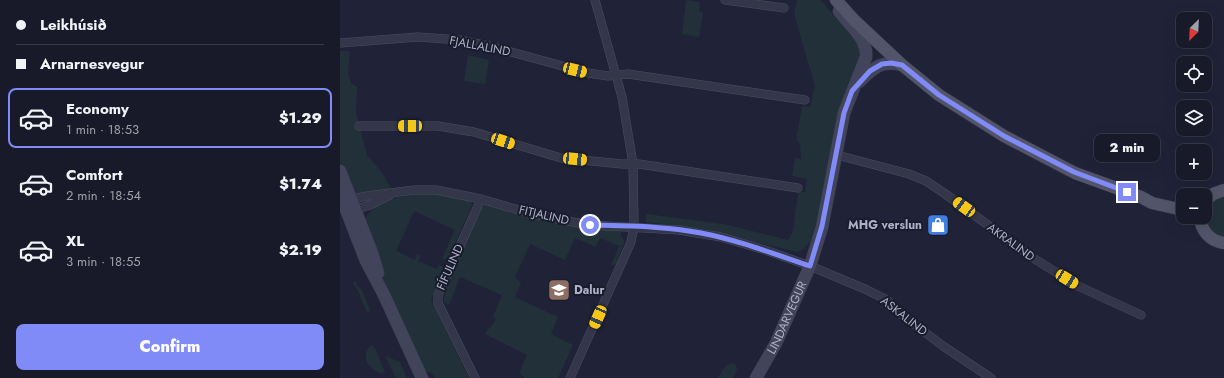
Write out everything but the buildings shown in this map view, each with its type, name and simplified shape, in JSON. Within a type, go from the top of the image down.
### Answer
[{"type":"main road","points":[[836,0],[854,20],[902,65],[939,95],[1004,136],[1074,172],[1141,197],[1152,203],[1176,208]]},
{"type":"main road","points":[[843,0],[908,63],[973,116]]},
{"type":"main road","points":[[1141,197],[1176,200]]},
{"type":"main road","points":[[1201,224],[1208,236],[1215,241],[1224,243]]},
{"type":"street","points":[[570,378],[631,242],[634,226],[633,164],[622,97],[595,0]]},
{"type":"street","points":[[725,0],[784,8]]},
{"type":"street","name":"LINDARVEGUR","points":[[756,378],[776,343],[810,266],[822,226],[844,113],[864,65],[866,52],[862,40],[832,0]]},
{"type":"street","name":"FJALLALIND","points":[[340,43],[418,37],[460,40],[482,44],[588,73],[608,76],[628,74],[805,100]]},
{"type":"street","name":"LINDARVEGUR","points":[[852,91],[870,71],[877,66],[891,63],[902,65]]},
{"type":"street","points":[[359,126],[438,126],[474,132],[561,158],[633,164],[798,188]]},
{"type":"street","name":"AKRALIND","points":[[836,155],[909,174],[926,181],[1040,262],[1078,286],[1141,315]]},
{"type":"street","points":[[340,171],[347,203],[372,253],[384,295],[422,378]]},
{"type":"street","name":"FITJALIND","points":[[347,203],[370,205],[396,193],[425,189],[448,192],[481,199],[529,213],[590,225],[634,226],[679,230],[721,237],[765,250],[810,266]]},
{"type":"street","name":"FÍFULIND","points":[[475,378],[438,303],[438,296],[481,199]]},
{"type":"street","name":"ASKALIND","points":[[810,266],[887,300],[898,312],[943,346],[991,378]]},
{"type":"shaded area","points":[[686,0],[700,2],[699,11],[703,12],[699,37],[682,34]]},
{"type":"shaded area","points":[[797,0],[821,0],[858,44],[861,53],[811,241],[804,249],[797,252],[703,229],[646,222],[646,214],[723,224],[788,240],[793,231],[798,192],[805,192],[807,179],[792,176],[795,158],[801,159],[800,143],[796,139],[802,106],[810,107],[815,85],[794,13]]},
{"type":"shaded area","points":[[340,51],[350,51],[348,74],[351,83],[357,87],[356,113],[367,155],[383,174],[391,190],[360,194],[355,193],[349,186],[340,162]]},
{"type":"shaded area","points":[[468,55],[489,60],[485,84],[464,81]]},
{"type":"shaded area","points":[[424,193],[444,194],[470,200],[472,204],[448,259],[442,259],[455,230],[414,211],[396,251],[415,260],[417,254],[421,256],[418,261],[437,269],[439,265],[445,268],[431,299],[469,378],[435,378],[433,374],[424,370],[385,285],[365,220],[375,207],[382,203],[399,197]]},
{"type":"shaded area","points":[[1224,196],[1224,238],[1210,230],[1207,224],[1212,224],[1212,201]]},
{"type":"shaded area","points":[[487,204],[570,226],[621,231],[621,236],[624,243],[615,265],[611,265],[619,246],[600,238],[596,247],[575,238],[565,260],[530,244],[515,277],[521,283],[515,297],[558,317],[551,334],[573,345],[558,378],[524,378],[519,374],[527,355],[485,334],[496,319],[493,317],[502,295],[460,277],[449,305],[444,302],[447,287],[479,212],[483,206]]},
{"type":"shaded area","points":[[355,280],[362,290],[369,306],[370,311],[368,312],[364,307],[353,283]]},
{"type":"shaded area","points":[[371,345],[375,348],[385,372],[381,374],[366,361],[366,353]]},
{"type":"shaded area","points":[[385,356],[400,362],[407,378],[396,378]]},
{"type":"shaded area","points":[[732,363],[736,365],[737,370],[733,378],[718,378],[725,366]]},
{"type":"place","name":"MHG verslun","points":[[938,225]]},
{"type":"place","name":"Dalur","points":[[559,290]]},
{"type":"route","points":[[590,225],[634,226],[700,233],[743,243],[810,266],[822,226],[830,191],[844,113],[852,91],[873,68],[882,64],[891,63],[902,65],[939,95],[1004,136],[1074,172],[1127,192]]}]
